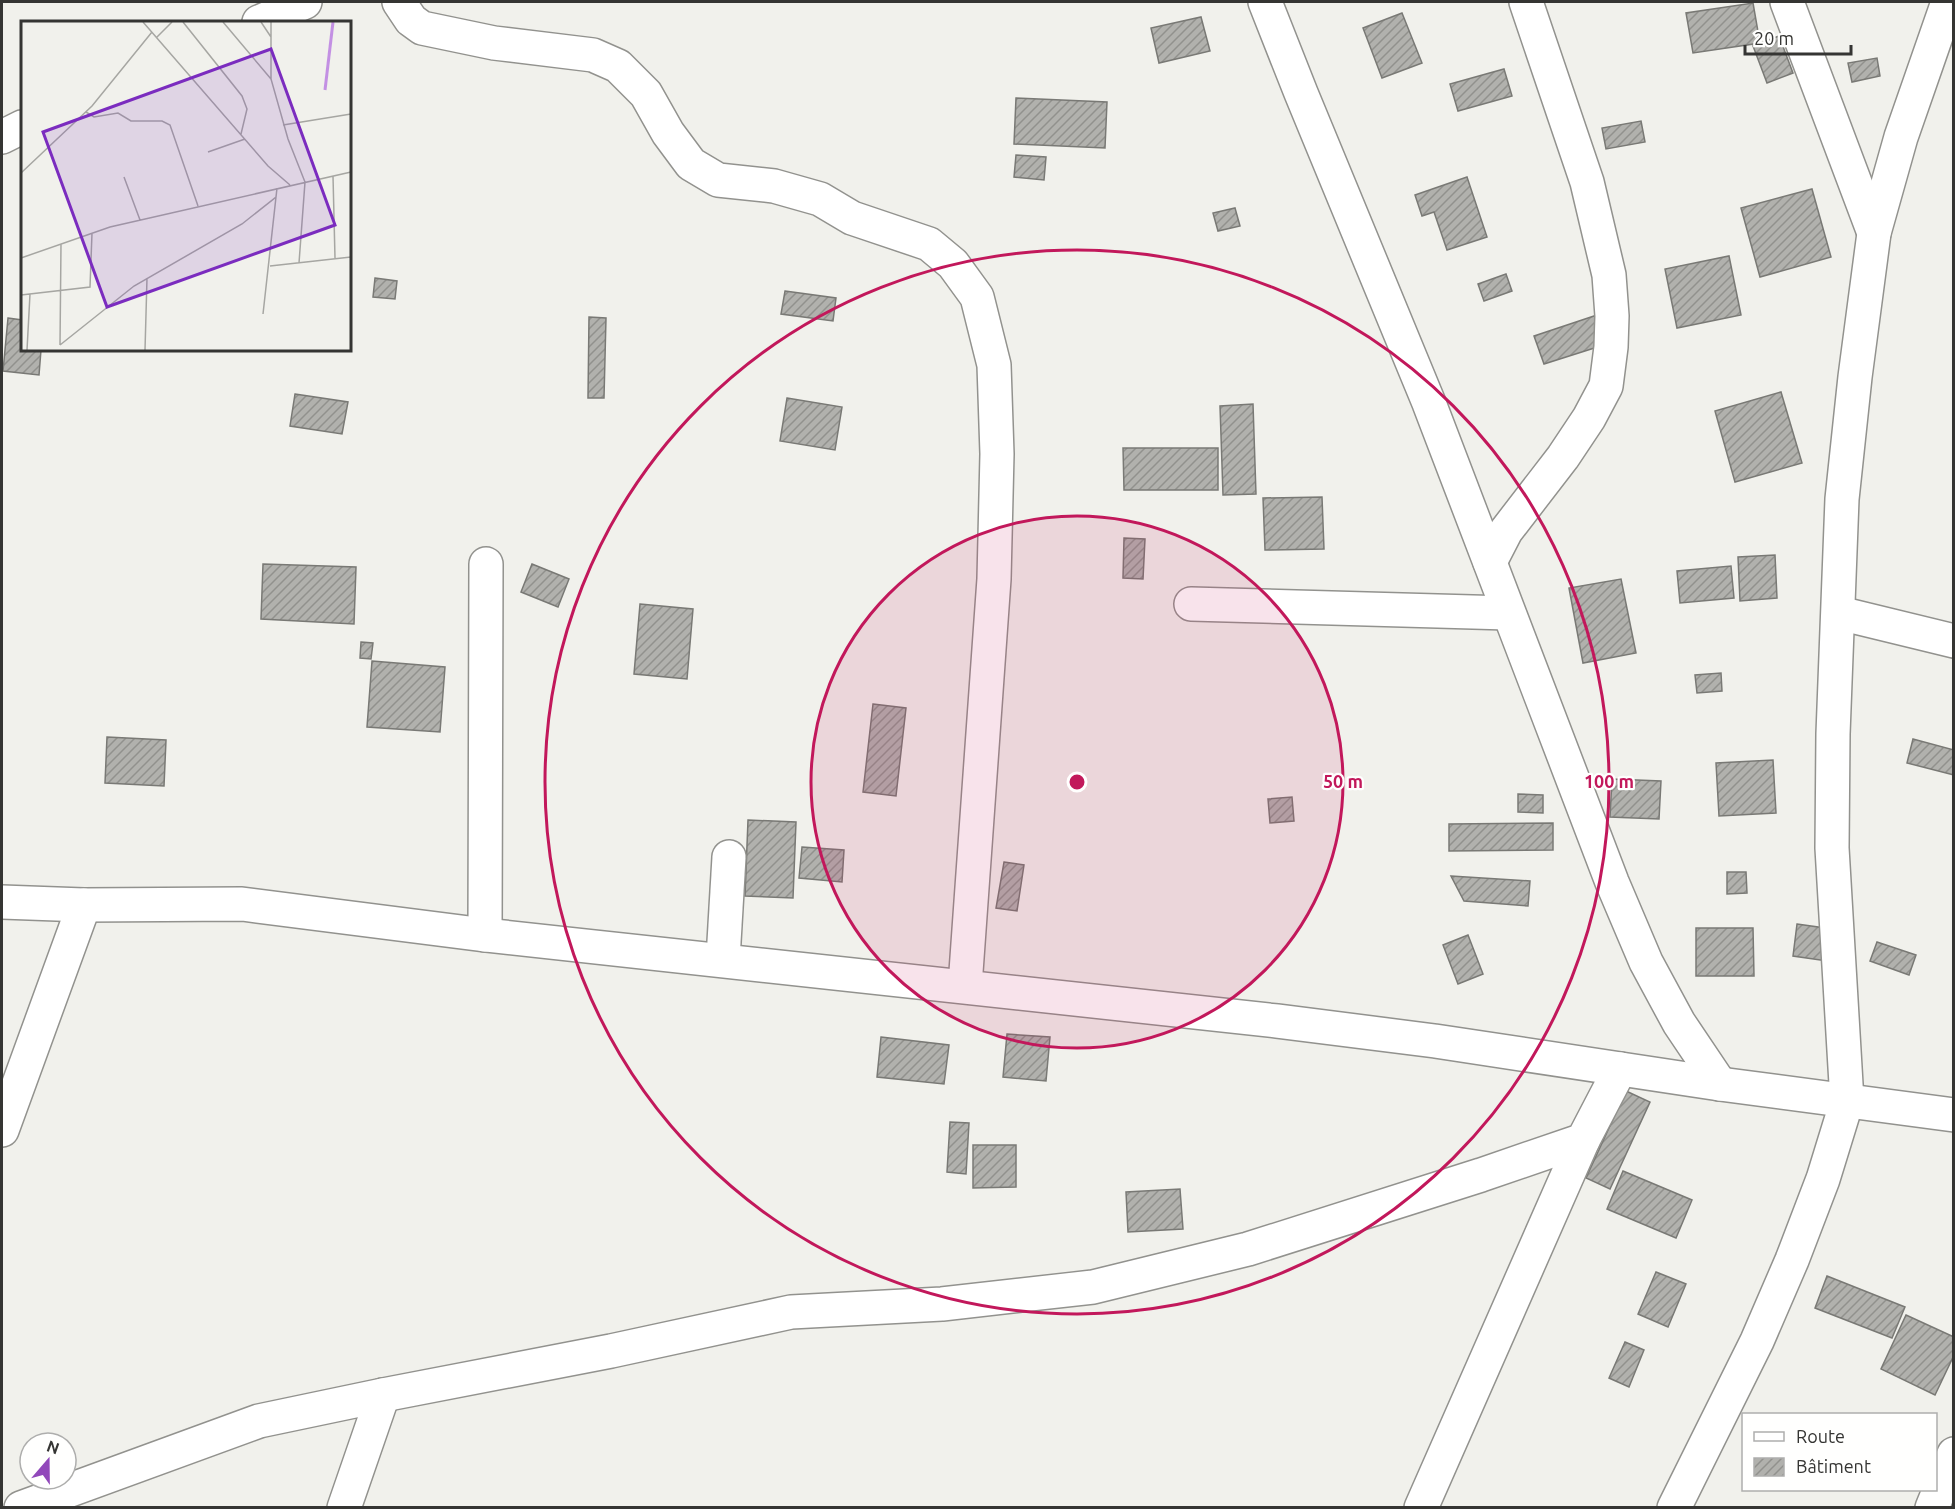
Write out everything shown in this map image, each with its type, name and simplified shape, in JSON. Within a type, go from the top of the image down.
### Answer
[{"type":"street","points":[[261,21],[305,2]]},
{"type":"street","points":[[399,2],[411,20],[422,28],[494,43],[593,55],[618,66],[646,94],[668,133],[691,164],[718,180],[774,186],[820,199],[852,218],[930,243],[953,264],[977,297],[994,365],[997,454],[994,579],[965,986]]},
{"type":"street","points":[[1265,2],[1300,93],[1429,403],[1612,882],[1646,962],[1679,1023],[1720,1084]]},
{"type":"street","points":[[1490,562],[1506,531],[1563,457],[1589,418],[1606,386],[1611,347],[1612,316],[1609,275],[1587,182],[1526,2]]},
{"type":"street","points":[[1787,2],[1874,233]]},
{"type":"street","points":[[1674,1508],[1757,1341],[1792,1260],[1823,1179],[1847,1101],[1832,848],[1833,734],[1842,499],[1856,367],[1874,233],[1901,137],[1948,2]]},
{"type":"street","points":[[2,136],[21,127]]},
{"type":"street","points":[[485,935],[486,564]]},
{"type":"street","points":[[1191,604],[1508,613]]},
{"type":"street","points":[[1839,613],[1953,641]]},
{"type":"street","points":[[723,959],[729,857]]},
{"type":"street","points":[[2,902],[84,905],[242,904],[485,935],[723,959],[1401,1037],[1720,1084],[1953,1115]]},
{"type":"street","points":[[2,1130],[84,905]]},
{"type":"street","points":[[1421,1508],[1583,1140],[1620,1069]]},
{"type":"street","points":[[21,1508],[260,1421],[382,1395],[611,1351],[791,1312],[942,1304],[1093,1287],[1248,1249],[1583,1140]]},
{"type":"street","points":[[344,1508],[382,1395]]},
{"type":"street","points":[[1932,1508],[1953,1454]]},
{"type":"building","points":[[1753,3],[1760,43],[1693,53],[1686,13]]},
{"type":"building","points":[[1402,13],[1422,63],[1382,78],[1363,28]]},
{"type":"building","points":[[1201,17],[1210,51],[1159,63],[1151,28]]},
{"type":"building","points":[[1779,36],[1793,73],[1767,83],[1753,46]]},
{"type":"building","points":[[1877,58],[1880,76],[1852,82],[1848,63]]},
{"type":"building","points":[[1504,69],[1512,96],[1458,111],[1450,84]]},
{"type":"building","points":[[1016,98],[1107,102],[1105,148],[1014,144]]},
{"type":"building","points":[[1641,121],[1645,142],[1606,149],[1602,128]]},
{"type":"building","points":[[1016,155],[1046,157],[1044,180],[1014,177]]},
{"type":"building","points":[[1467,177],[1487,237],[1447,250],[1434,212],[1422,216],[1415,195]]},
{"type":"building","points":[[1812,189],[1831,257],[1760,277],[1741,208]]},
{"type":"building","points":[[1235,208],[1240,226],[1218,231],[1213,213]]},
{"type":"building","points":[[1729,256],[1741,315],[1677,328],[1665,269]]},
{"type":"building","points":[[1506,274],[1512,291],[1484,301],[1478,284]]},
{"type":"building","points":[[375,278],[397,281],[395,299],[373,297]]},
{"type":"building","points":[[785,291],[836,298],[833,321],[781,314]]},
{"type":"building","points":[[1597,315],[1607,344],[1544,364],[1534,336]]},
{"type":"building","points":[[589,317],[606,318],[604,398],[588,398]]},
{"type":"building","points":[[8,318],[21,320],[21,351],[41,351],[39,375],[3,371]]},
{"type":"building","points":[[1781,392],[1802,463],[1735,482],[1715,411]]},
{"type":"building","points":[[295,394],[348,402],[342,434],[290,426]]},
{"type":"building","points":[[787,398],[842,407],[835,450],[780,441]]},
{"type":"building","points":[[1253,404],[1256,494],[1223,495],[1220,406]]},
{"type":"building","points":[[1123,448],[1218,448],[1218,490],[1124,490]]},
{"type":"building","points":[[1322,497],[1324,549],[1265,550],[1263,498]]},
{"type":"building","points":[[1124,538],[1145,539],[1143,579],[1123,578]]},
{"type":"building","points":[[1775,555],[1777,598],[1740,601],[1738,557]]},
{"type":"building","points":[[263,564],[356,567],[354,624],[261,619]]},
{"type":"building","points":[[532,564],[569,579],[558,607],[521,592]]},
{"type":"building","points":[[1731,566],[1734,598],[1680,603],[1677,571]]},
{"type":"building","points":[[1621,579],[1636,653],[1583,663],[1569,588]]},
{"type":"building","points":[[640,604],[693,609],[687,679],[634,674]]},
{"type":"building","points":[[361,642],[373,643],[371,659],[360,658]]},
{"type":"building","points":[[372,661],[445,667],[440,732],[367,727]]},
{"type":"building","points":[[1721,673],[1722,691],[1697,693],[1695,675]]},
{"type":"building","points":[[873,704],[906,708],[896,796],[863,792]]},
{"type":"building","points":[[107,737],[166,740],[164,786],[105,783]]},
{"type":"building","points":[[1913,739],[1954,750],[1954,775],[1907,763]]},
{"type":"building","points":[[1773,760],[1776,813],[1719,816],[1716,763]]},
{"type":"building","points":[[1612,779],[1661,781],[1659,819],[1610,817]]},
{"type":"building","points":[[1518,794],[1543,795],[1543,813],[1518,812]]},
{"type":"building","points":[[1292,797],[1294,821],[1270,823],[1268,799]]},
{"type":"building","points":[[748,820],[796,822],[793,898],[745,896]]},
{"type":"building","points":[[1553,823],[1553,850],[1449,851],[1449,824]]},
{"type":"building","points":[[802,847],[844,850],[842,882],[799,878]]},
{"type":"building","points":[[1004,862],[1024,865],[1017,911],[996,908]]},
{"type":"building","points":[[1727,872],[1746,872],[1747,893],[1727,894]]},
{"type":"building","points":[[1451,876],[1530,881],[1528,906],[1464,901]]},
{"type":"building","points":[[1797,924],[1832,929],[1827,961],[1793,956]]},
{"type":"building","points":[[1696,928],[1753,928],[1754,976],[1696,976]]},
{"type":"building","points":[[1468,935],[1483,974],[1458,984],[1443,945]]},
{"type":"building","points":[[1877,942],[1916,955],[1909,975],[1870,961]]},
{"type":"building","points":[[1007,1034],[1050,1037],[1046,1081],[1003,1077]]},
{"type":"building","points":[[881,1037],[949,1045],[944,1084],[877,1077]]},
{"type":"building","points":[[1626,1091],[1650,1102],[1610,1189],[1586,1178]]},
{"type":"building","points":[[950,1122],[969,1123],[966,1174],[947,1172]]},
{"type":"building","points":[[973,1145],[1016,1145],[1016,1187],[973,1188]]},
{"type":"building","points":[[1623,1171],[1692,1200],[1676,1238],[1607,1209]]},
{"type":"building","points":[[1180,1189],[1183,1229],[1128,1232],[1126,1192]]},
{"type":"building","points":[[1656,1272],[1686,1284],[1668,1327],[1638,1314]]},
{"type":"building","points":[[1827,1276],[1905,1307],[1892,1338],[1815,1308]]},
{"type":"building","points":[[1906,1315],[1954,1337],[1954,1355],[1935,1395],[1881,1369]]},
{"type":"building","points":[[1625,1342],[1644,1350],[1629,1387],[1609,1378]]}]
